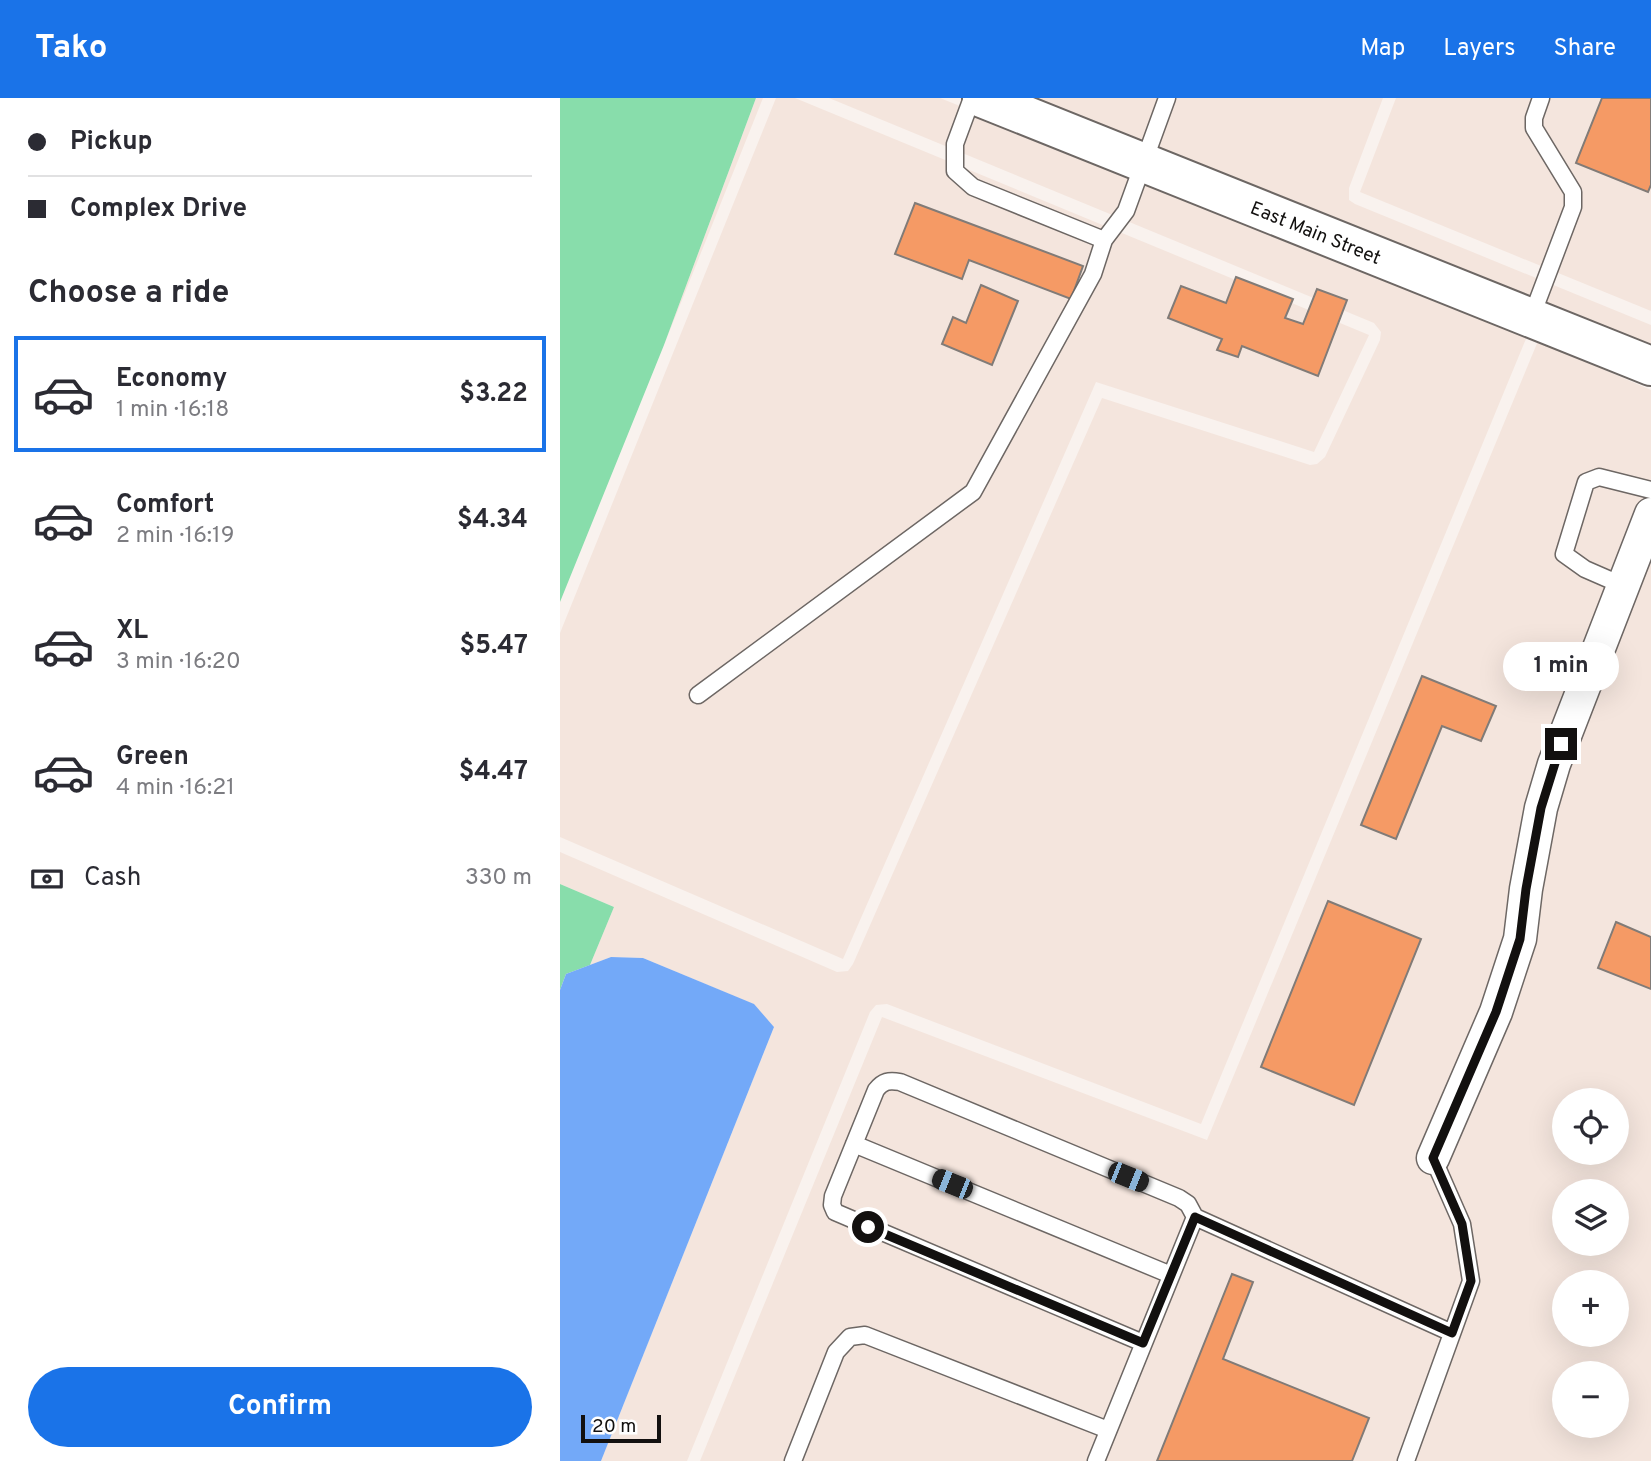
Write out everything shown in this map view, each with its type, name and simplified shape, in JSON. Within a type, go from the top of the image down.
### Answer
[{"type":"main road","name":"East Main Street","points":[[982,98],[1651,366]]},
{"type":"street","points":[[1433,1158],[1496,1012],[1520,939],[1533,848],[1550,775],[1651,514]]},
{"type":"lane","points":[[972,98],[955,144],[955,171],[973,187],[1104,240]]},
{"type":"lane","points":[[698,695],[973,492],[1093,274],[1104,240],[1126,211],[1167,98]]},
{"type":"lane","points":[[1531,318],[1573,207],[1573,192],[1534,128],[1534,118],[1541,98]]},
{"type":"lane","points":[[1624,586],[1585,569],[1564,554],[1586,482],[1599,477],[1651,490]]},
{"type":"lane","points":[[1143,1343],[835,1212],[832,1205],[833,1196],[876,1090],[881,1084],[889,1080],[900,1082],[1179,1198],[1188,1204],[1195,1217],[1452,1333]]},
{"type":"lane","points":[[854,1144],[1171,1275]]},
{"type":"lane","points":[[1406,1461],[1471,1281],[1462,1224],[1433,1158]]},
{"type":"lane","points":[[1096,1461],[1195,1217]]},
{"type":"lane","points":[[793,1461],[836,1352],[850,1337],[865,1335],[1108,1430]]},
{"type":"shaded area","points":[[756,98],[763,98],[664,345]]},
{"type":"shaded area","points":[[776,98],[795,98],[1369,335],[1314,452],[1096,382],[843,959],[560,837],[560,633]]},
{"type":"shaded area","points":[[829,98],[940,98],[1528,334],[1201,1124],[887,1004],[876,1005],[870,1012],[687,1461],[601,1461],[774,1027],[753,1004],[643,958],[611,957],[590,965],[614,907],[560,884],[560,852],[837,972],[848,971],[1102,398],[1310,465],[1317,464],[1325,457],[1380,340],[1381,332],[1374,323]]},
{"type":"shaded area","points":[[1024,98],[1383,98],[1349,188],[1349,200],[1651,325],[1651,349]]},
{"type":"shaded area","points":[[1396,98],[1651,98],[1651,311],[1360,192]]},
{"type":"shaded area","points":[[1538,341],[1651,390],[1651,1461],[700,1461],[882,1017],[1207,1140]]},
{"type":"green space","points":[[560,98],[756,98],[664,345],[560,602]]},
{"type":"green space","points":[[560,884],[614,907],[590,965],[566,974],[560,990]]},
{"type":"water","points":[[611,957],[643,958],[754,1004],[774,1027],[601,1461],[560,1461],[560,990],[566,974]]},
{"type":"building","points":[[1602,98],[1651,98],[1651,185],[1648,192],[1576,163]]},
{"type":"building","points":[[915,203],[1083,266],[1071,299],[969,260],[962,279],[895,254]]},
{"type":"building","points":[[1236,277],[1293,299],[1285,318],[1303,324],[1317,289],[1347,300],[1318,376],[1242,346],[1238,357],[1217,350],[1222,339],[1168,318],[1181,286],[1226,303]]},
{"type":"building","points":[[981,285],[1018,301],[992,365],[942,344],[953,317],[966,323]]},
{"type":"building","points":[[1422,676],[1496,706],[1481,741],[1442,726],[1396,839],[1361,825]]},
{"type":"building","points":[[1328,901],[1421,939],[1354,1105],[1261,1067]]},
{"type":"building","points":[[1616,922],[1651,937],[1651,989],[1598,968]]},
{"type":"building","points":[[1232,1274],[1253,1282],[1223,1359],[1369,1418],[1352,1461],[1157,1461]]},
{"type":"route","points":[[868,1227],[1143,1343],[1195,1217],[1452,1333],[1471,1281],[1462,1224],[1433,1158],[1496,1012],[1520,939],[1541,808],[1561,744]]}]
